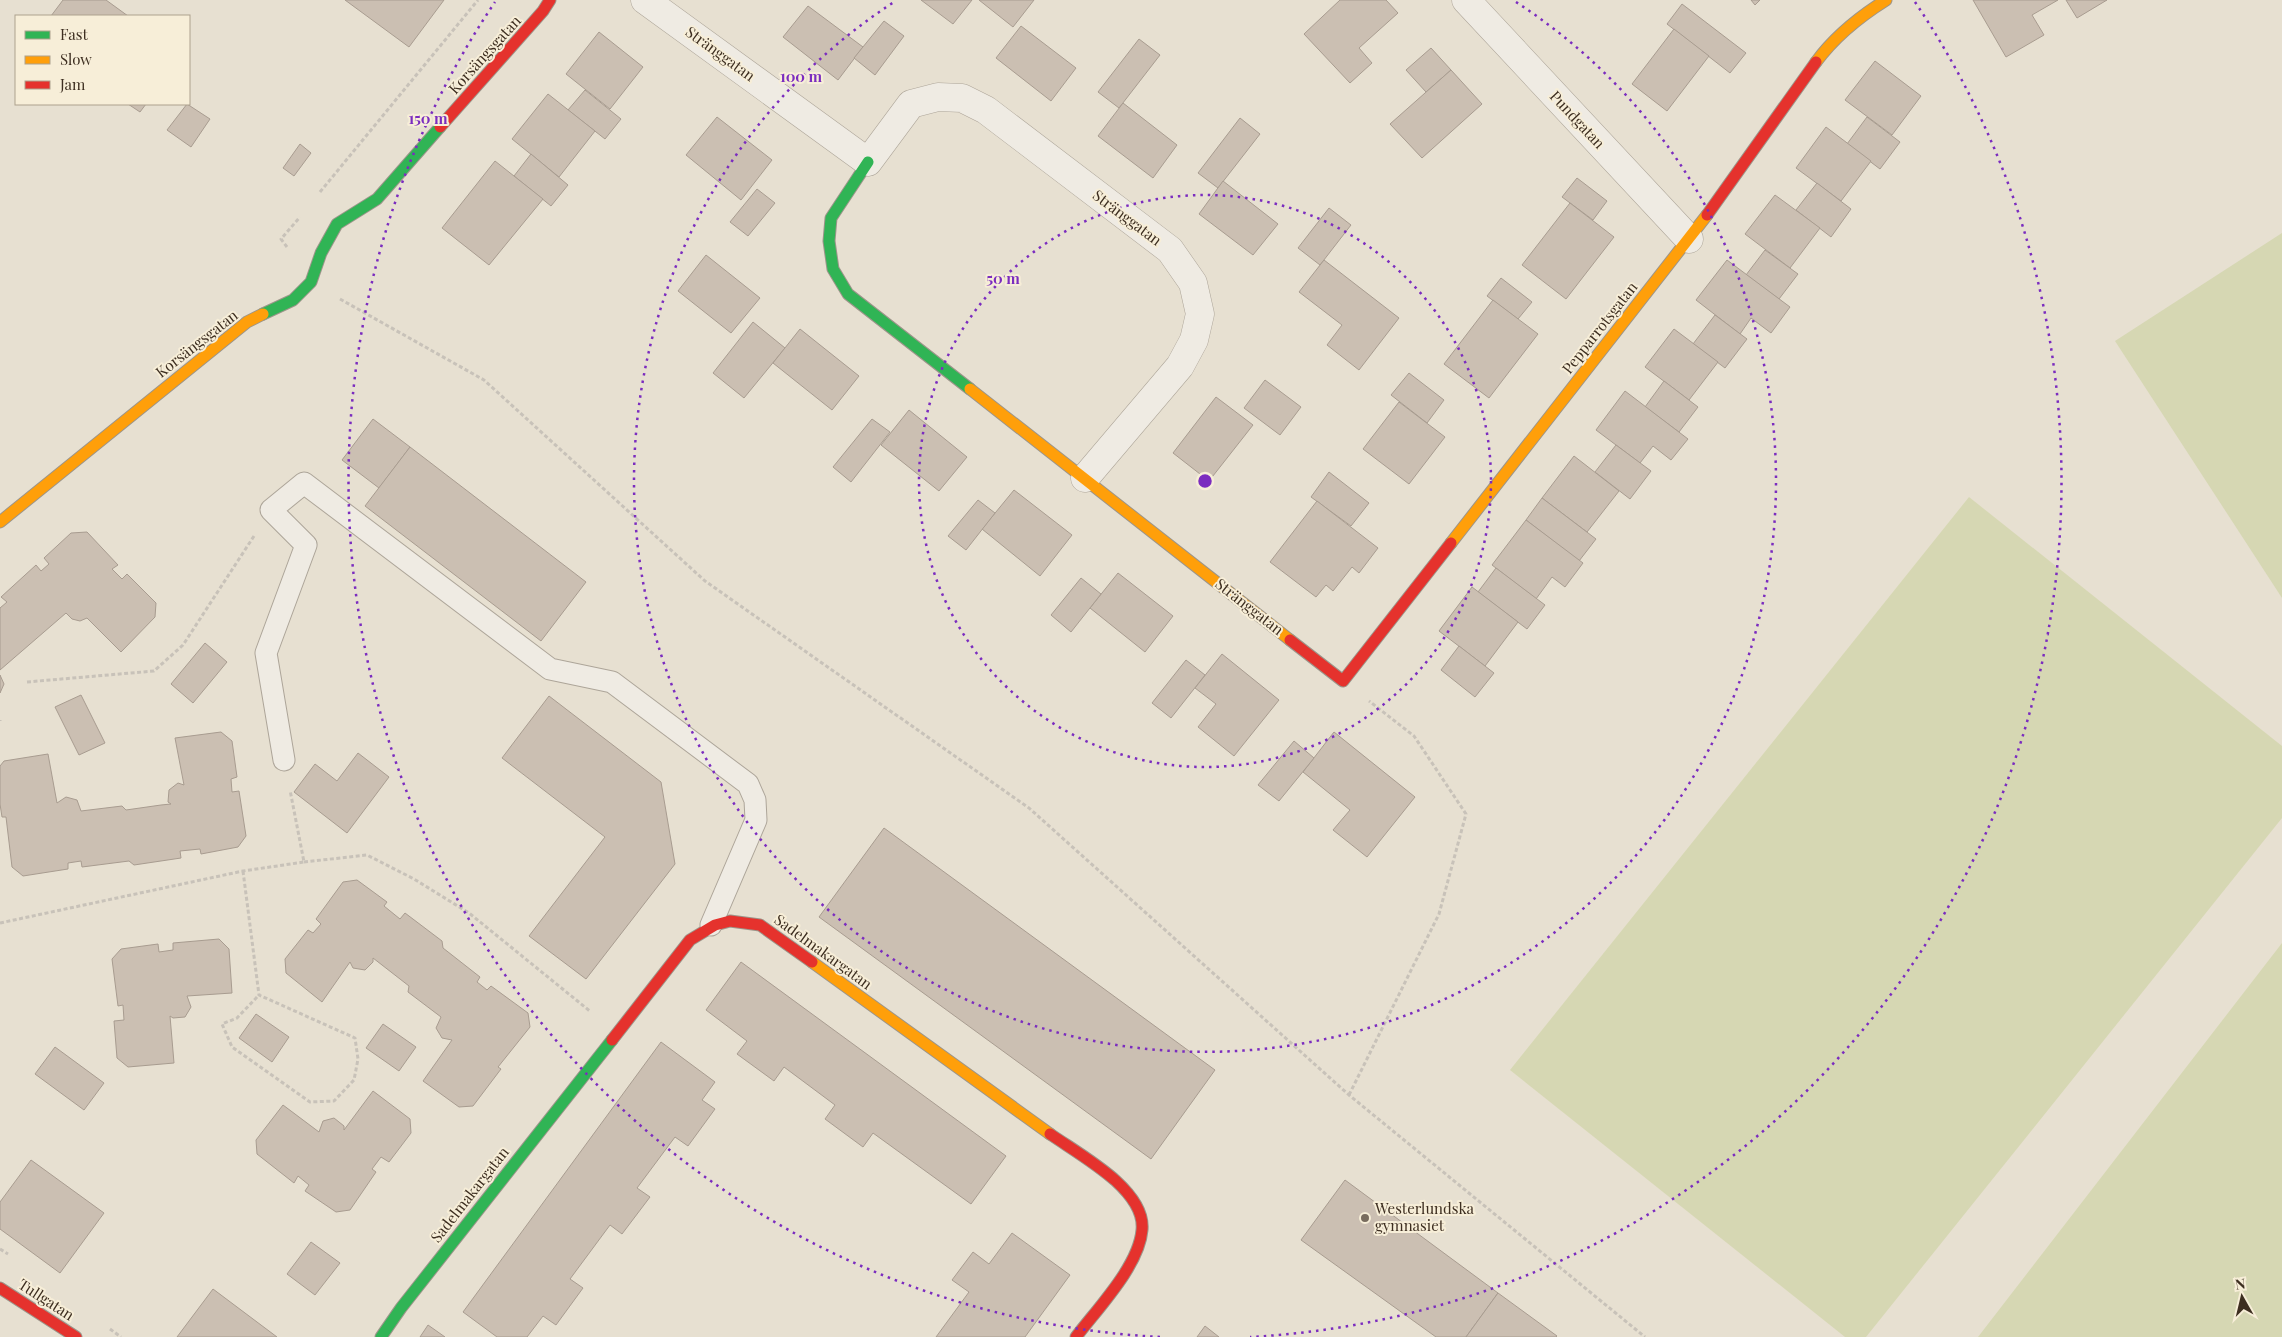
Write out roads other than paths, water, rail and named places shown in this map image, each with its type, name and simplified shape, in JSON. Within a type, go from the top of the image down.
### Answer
[{"type":"street","name":"Korsängsgatan","points":[[0,522],[247,322],[294,300],[311,282],[321,253],[337,224],[377,199],[544,11],[550,0]]},
{"type":"street","name":"Stränggatan","points":[[645,0],[868,162]]},
{"type":"street","name":"Pundgatan","points":[[1466,0],[1689,239]]},
{"type":"street","name":"Pepparrotsgatan","points":[[1343,681],[1689,239],[1829,44],[1865,13],[1886,0]]},
{"type":"street","name":"Stränggatan","points":[[1085,478],[1180,366],[1194,340],[1200,314],[1192,283],[1170,250],[986,110],[962,98],[938,97],[911,104],[868,162],[831,218],[829,241],[833,269],[848,294],[1343,681]]},
{"type":"street","name":"Sadelmakargatan","points":[[381,1337],[401,1308],[690,940],[711,925],[737,919],[760,925],[1116,1182],[1132,1198],[1141,1216],[1142,1238],[1134,1259],[1076,1337]]},
{"type":"street","name":"Tullgatan","points":[[0,1288],[76,1337]]},
{"type":"lane","points":[[284,760],[266,653],[306,545],[271,510],[304,483],[550,669],[612,682],[748,784],[754,800],[756,820],[711,925]]},
{"type":"place","name":"Westerlundska gymnasiet","points":[[1365,1218]]}]
